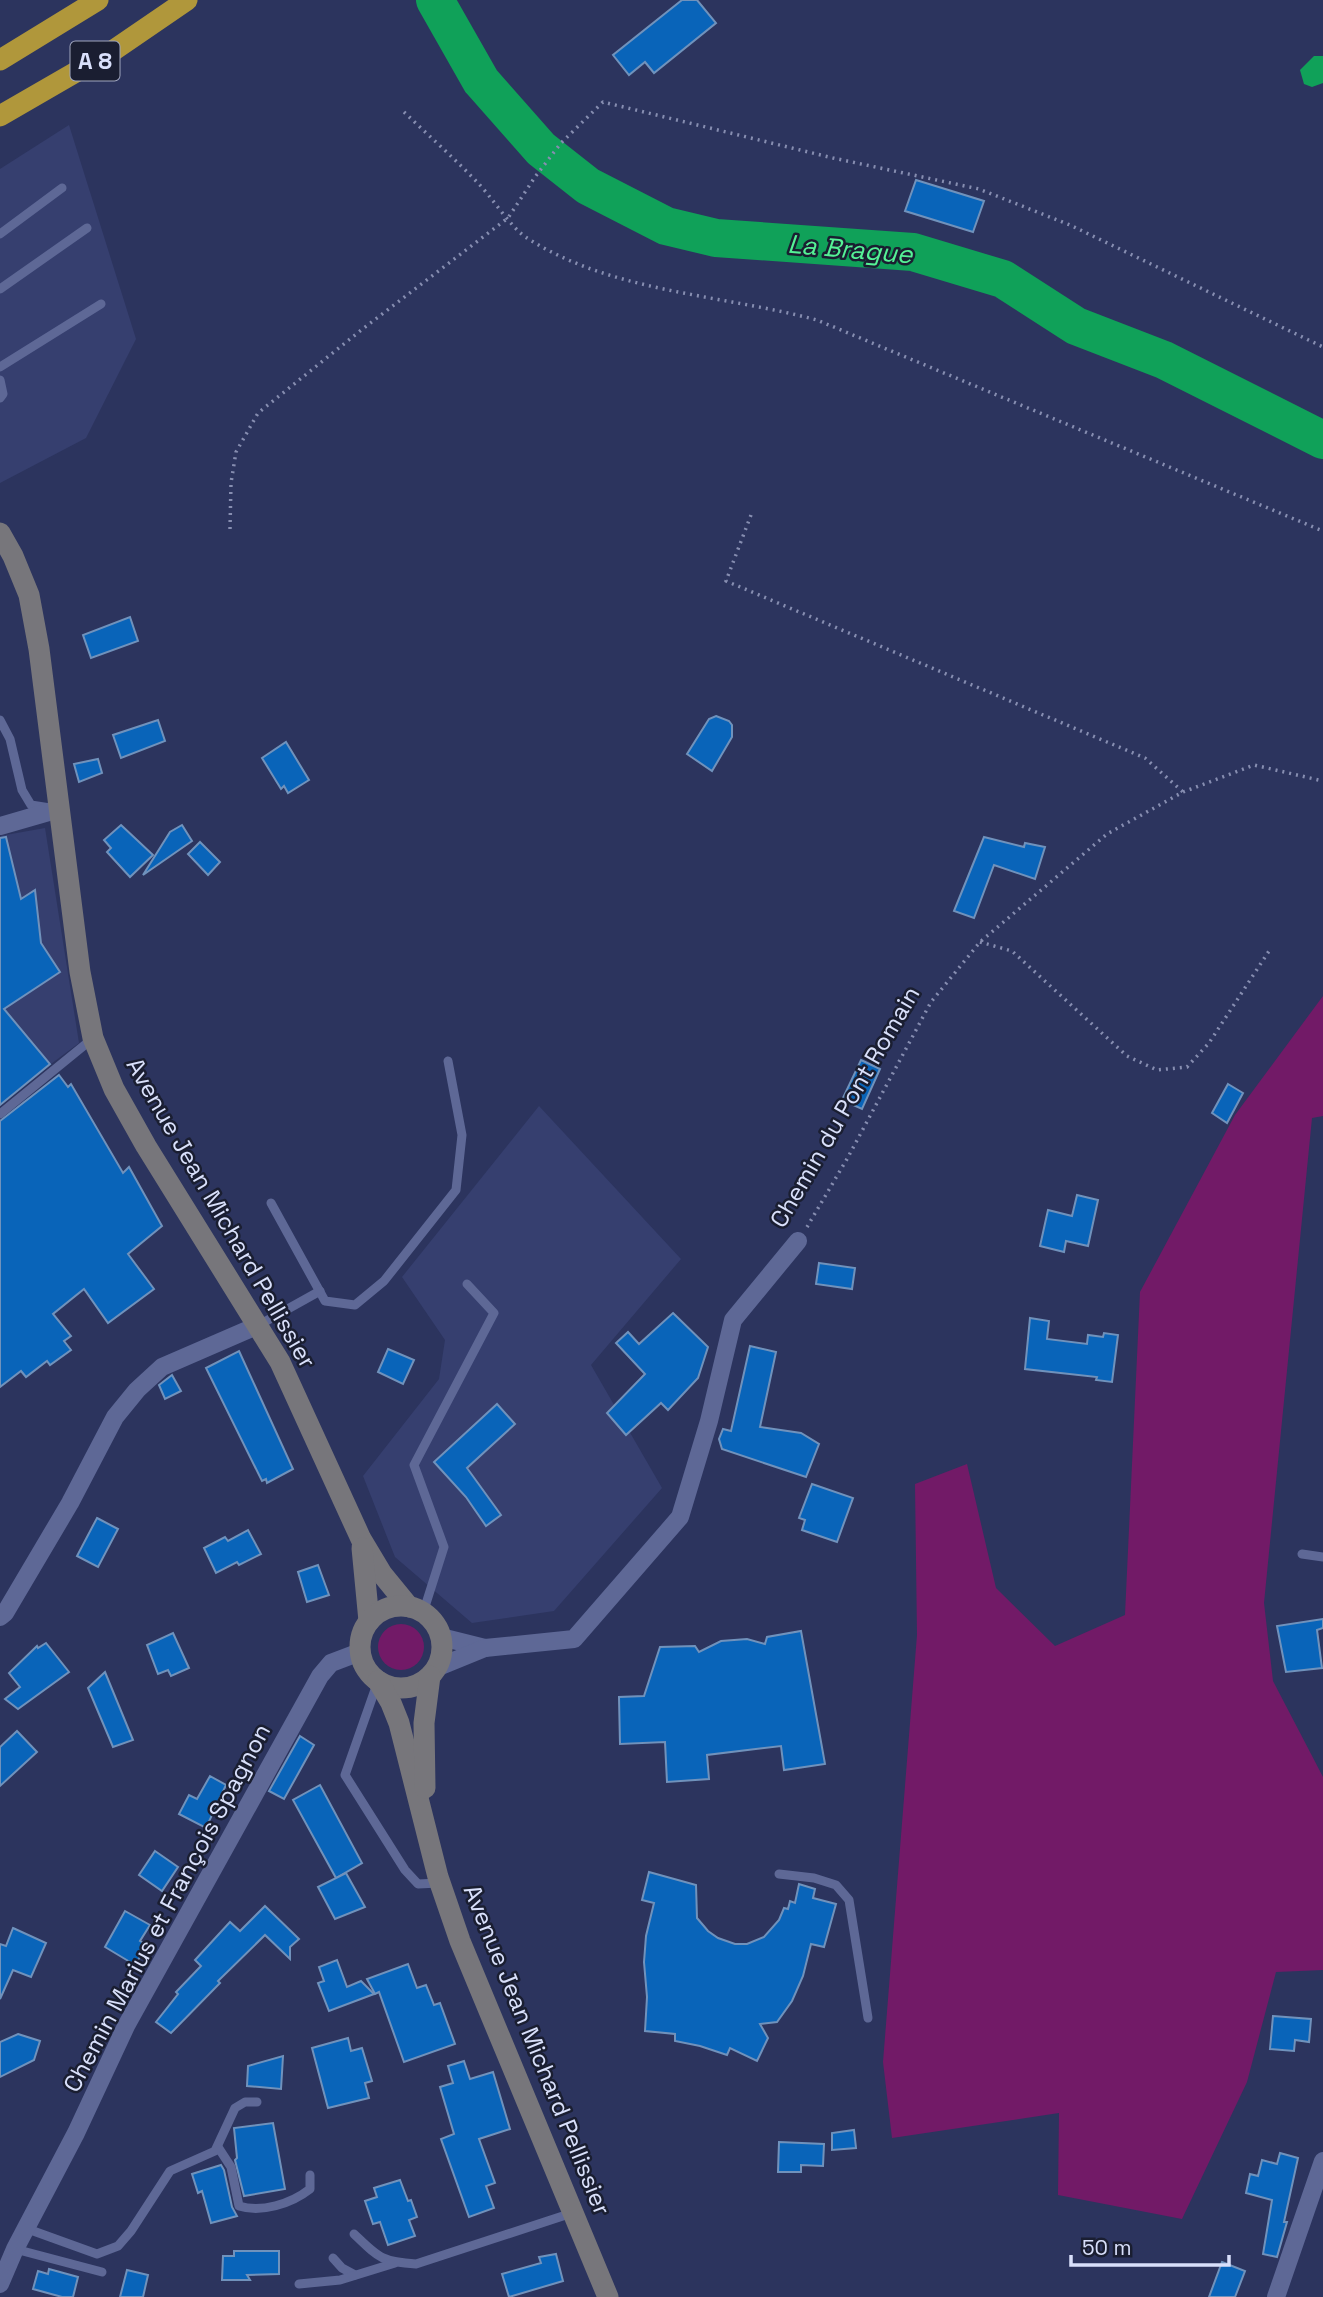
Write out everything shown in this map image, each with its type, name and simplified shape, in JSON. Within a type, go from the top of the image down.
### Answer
[{"type":"highway","name":"A 8","points":[[0,60],[98,0]]},
{"type":"highway","name":"A 8","points":[[0,116],[114,50],[187,0]]},
{"type":"street","name":"Avenue Jean Michard Pellissier","points":[[0,533],[29,595],[39,649],[79,972],[93,1038],[114,1089],[146,1146],[259,1325],[293,1388],[361,1539],[382,1574],[416,1610]]},
{"type":"street","points":[[0,826],[59,809]]},
{"type":"street","name":"Chemin du Pont Romain","points":[[433,1672],[485,1648],[574,1639],[680,1517],[709,1421],[733,1320],[799,1241]]},
{"type":"street","points":[[0,1617],[70,1503],[115,1417],[137,1390],[162,1367],[259,1325]]},
{"type":"street","name":"Avenue Jean Michard Pellissier","points":[[361,1539],[369,1621]]},
{"type":"street","points":[[387,1609],[416,1610],[431,1619],[441,1637],[442,1648],[433,1672],[421,1683],[399,1688],[378,1681],[369,1673],[360,1651],[360,1641],[369,1621],[387,1609]]},
{"type":"street","name":"Chemin du Pont Romain","points":[[441,1637],[485,1648]]},
{"type":"street","name":"Chemin Marius et François Spagnon","points":[[0,2284],[25,2228],[76,2133],[126,2026],[320,1676],[331,1663],[360,1651]]},
{"type":"street","name":"Avenue Jean Michard Pellissier","points":[[425,1821],[424,1723],[433,1672]]},
{"type":"street","name":"Avenue Jean Michard Pellissier","points":[[378,1681],[399,1723],[441,1883],[460,1941],[607,2297]]},
{"type":"street","points":[[1276,2297],[1323,2161]]},
{"type":"lane","points":[[0,233],[62,188]]},
{"type":"lane","points":[[0,289],[87,228]]},
{"type":"lane","points":[[0,367],[101,304]]},
{"type":"lane","points":[[0,380],[3,394],[0,398]]},
{"type":"lane","points":[[0,720],[10,739],[22,790],[31,805],[59,809]]},
{"type":"lane","points":[[0,1114],[93,1038]]},
{"type":"lane","points":[[271,1203],[325,1301],[355,1305],[384,1281],[456,1191],[462,1135],[448,1060]]},
{"type":"lane","points":[[416,1610],[444,1546],[414,1465],[494,1313],[467,1284]]},
{"type":"lane","points":[[259,1325],[320,1291]]},
{"type":"lane","points":[[1302,1554],[1323,1557]]},
{"type":"lane","points":[[378,1681],[345,1775],[405,1870],[418,1884],[441,1883]]},
{"type":"lane","points":[[779,1874],[814,1878],[836,1885],[849,1900],[868,2018]]},
{"type":"lane","points":[[25,2228],[97,2254],[118,2246],[131,2231],[170,2171],[200,2160],[215,2151],[235,2108],[245,2102],[257,2102]]},
{"type":"lane","points":[[218,2147],[231,2167],[239,2206],[253,2210],[298,2199],[310,2189],[310,2175]]},
{"type":"lane","points":[[354,2234],[379,2257],[397,2263],[416,2264],[574,2213]]},
{"type":"lane","points":[[15,2249],[102,2272]]},
{"type":"lane","points":[[333,2258],[342,2268],[355,2275]]},
{"type":"lane","points":[[299,2284],[340,2280],[397,2263]]},
{"type":"path","points":[[230,529],[230,483],[236,452],[258,414],[360,331],[508,218],[567,136],[603,102],[979,189],[1070,225],[1323,347]]},
{"type":"path","points":[[404,112],[478,183],[524,236],[598,273],[684,294],[772,308],[817,320],[1323,531]]},
{"type":"path","points":[[751,515],[726,581],[1145,758],[1183,792]]},
{"type":"path","name":"Chemin du Pont Romain","points":[[799,1241],[848,1159],[931,1002],[980,942],[1107,834],[1183,792],[1254,765],[1323,781]]},
{"type":"path","points":[[980,942],[1012,951],[1127,1056],[1157,1070],[1187,1067],[1209,1043],[1269,951]]},
{"type":"shaded area","points":[[1314,56],[1323,56],[1323,83],[1312,87],[1304,84],[1300,70]]},
{"type":"shaded area","points":[[69,125],[136,339],[86,438],[0,483],[0,169]]},
{"type":"shaded area","points":[[45,828],[79,1043],[0,1102],[0,836]]},
{"type":"shaded area","points":[[1323,996],[1323,1116],[1312,1118],[1264,1603],[1273,1681],[1323,1777],[1323,1970],[1276,1972],[1247,2082],[1182,2219],[1058,2195],[1059,2113],[892,2138],[883,2062],[917,1635],[915,1484],[967,1464],[996,1588],[1055,1646],[1125,1615],[1140,1292],[1235,1115]]},
{"type":"shaded area","points":[[539,1106],[681,1259],[591,1365],[662,1488],[554,1611],[472,1623],[395,1557],[363,1476],[439,1379],[445,1340],[402,1277]]},
{"type":"shaded area","points":[[401,1624],[417,1631],[424,1647],[417,1663],[401,1670],[385,1663],[378,1647],[385,1631]]},
{"type":"building","points":[[682,0],[697,0],[716,23],[654,73],[645,62],[629,75],[613,55]]},
{"type":"building","points":[[916,180],[984,201],[973,232],[905,211]]},
{"type":"building","points":[[130,617],[138,641],[91,658],[83,635]]},
{"type":"building","points":[[716,716],[729,721],[732,725],[732,737],[712,771],[687,754],[709,719]]},
{"type":"building","points":[[158,720],[165,741],[121,758],[113,735]]},
{"type":"building","points":[[286,742],[309,780],[288,793],[284,786],[281,789],[262,758]]},
{"type":"building","points":[[98,759],[102,773],[79,782],[74,764]]},
{"type":"building","points":[[121,825],[153,855],[130,877],[107,852],[111,848],[104,840]]},
{"type":"building","points":[[182,825],[192,841],[143,875],[170,832]]},
{"type":"building","points":[[6,837],[21,899],[35,890],[41,943],[60,972],[4,1009],[50,1064],[0,1105],[0,838]]},
{"type":"building","points":[[984,837],[1024,847],[1025,843],[1045,847],[1035,879],[994,865],[974,918],[954,911]]},
{"type":"building","points":[[200,842],[220,862],[208,875],[188,854]]},
{"type":"building","points":[[861,1060],[880,1069],[862,1109],[842,1100]]},
{"type":"building","points":[[59,1075],[68,1087],[71,1084],[123,1173],[129,1167],[162,1226],[128,1254],[154,1289],[108,1323],[84,1289],[53,1314],[71,1336],[64,1341],[71,1350],[50,1365],[47,1361],[26,1377],[21,1371],[0,1387],[0,1121]]},
{"type":"building","points":[[1228,1084],[1243,1093],[1227,1123],[1212,1113]]},
{"type":"building","points":[[1077,1195],[1098,1200],[1088,1246],[1066,1241],[1064,1252],[1040,1246],[1048,1210],[1072,1216]]},
{"type":"building","points":[[819,1263],[855,1268],[852,1289],[816,1284]]},
{"type":"building","points":[[673,1313],[708,1347],[698,1378],[668,1410],[661,1403],[626,1435],[607,1413],[645,1374],[616,1343],[628,1332],[639,1344]]},
{"type":"building","points":[[1030,1318],[1049,1321],[1047,1339],[1087,1344],[1088,1335],[1118,1335],[1112,1382],[1096,1380],[1097,1377],[1025,1369]]},
{"type":"building","points":[[750,1346],[776,1352],[760,1427],[801,1433],[819,1444],[806,1477],[722,1449],[719,1439],[723,1429],[731,1431]]},
{"type":"building","points":[[388,1349],[414,1360],[403,1384],[378,1372]]},
{"type":"building","points":[[239,1351],[293,1469],[267,1483],[266,1479],[262,1481],[206,1368]]},
{"type":"building","points":[[172,1375],[181,1391],[165,1399],[159,1385]]},
{"type":"building","points":[[497,1404],[515,1424],[467,1468],[501,1515],[486,1526],[466,1497],[434,1462]]},
{"type":"building","points":[[812,1484],[853,1498],[837,1542],[802,1530],[805,1520],[799,1518]]},
{"type":"building","points":[[97,1518],[118,1529],[98,1567],[77,1556]]},
{"type":"building","points":[[248,1530],[261,1554],[216,1573],[204,1548],[225,1537],[228,1541]]},
{"type":"building","points":[[318,1565],[329,1595],[307,1602],[298,1572]]},
{"type":"building","points":[[1323,1619],[1323,1628],[1317,1630],[1322,1668],[1286,1672],[1277,1626]]},
{"type":"building","points":[[801,1631],[825,1764],[784,1770],[781,1746],[707,1755],[709,1779],[667,1782],[665,1742],[620,1744],[619,1697],[644,1696],[660,1647],[695,1646],[699,1652],[721,1641],[747,1639],[765,1644],[767,1637]]},
{"type":"building","points":[[173,1633],[189,1668],[171,1676],[168,1670],[158,1674],[147,1645]]},
{"type":"building","points":[[46,1643],[69,1672],[18,1709],[5,1699],[20,1687],[9,1673],[37,1646],[38,1648]]},
{"type":"building","points":[[105,1672],[133,1740],[113,1747],[88,1688]]},
{"type":"building","points":[[17,1731],[37,1752],[0,1786],[0,1747]]},
{"type":"building","points":[[300,1736],[314,1745],[284,1799],[269,1791]]},
{"type":"building","points":[[210,1776],[226,1785],[206,1828],[179,1814],[189,1795],[197,1799]]},
{"type":"building","points":[[320,1785],[362,1863],[336,1878],[293,1800]]},
{"type":"building","points":[[155,1851],[178,1867],[162,1891],[139,1875]]},
{"type":"building","points":[[649,1872],[696,1885],[697,1918],[718,1938],[735,1944],[747,1944],[764,1937],[779,1920],[784,1908],[788,1909],[790,1901],[795,1903],[799,1884],[815,1889],[813,1898],[836,1904],[824,1947],[811,1944],[803,1976],[792,2001],[777,2022],[760,2024],[768,2038],[757,2061],[730,2048],[727,2055],[675,2041],[675,2034],[645,2031],[647,1997],[644,1962],[646,1936],[654,1903],[642,1900]]},
{"type":"building","points":[[346,1873],[365,1907],[335,1919],[318,1887]]},
{"type":"building","points":[[265,1906],[299,1939],[290,1947],[290,1959],[265,1935],[171,2033],[156,2022],[178,1994],[176,1992],[201,1966],[195,1960],[230,1922],[240,1931]]},
{"type":"building","points":[[125,1911],[150,1925],[140,1941],[147,1945],[135,1965],[105,1947]]},
{"type":"building","points":[[13,1928],[46,1943],[31,1977],[13,1970],[0,1999],[0,1944],[6,1946]]},
{"type":"building","points":[[337,1960],[347,1987],[361,1981],[374,1994],[329,2011],[318,1983],[324,1981],[319,1967]]},
{"type":"building","points":[[408,1964],[417,1988],[426,1985],[434,2005],[440,2003],[455,2044],[404,2062],[379,1992],[375,1994],[367,1979]]},
{"type":"building","points":[[1273,2016],[1311,2019],[1309,2042],[1295,2040],[1294,2051],[1270,2049]]},
{"type":"building","points":[[18,2034],[40,2041],[34,2060],[0,2077],[0,2042]]},
{"type":"building","points":[[348,2038],[351,2051],[362,2048],[372,2081],[365,2083],[369,2098],[328,2108],[312,2048]]},
{"type":"building","points":[[283,2056],[281,2089],[247,2086],[248,2066]]},
{"type":"building","points":[[464,2061],[470,2079],[493,2072],[510,2129],[479,2139],[495,2183],[486,2186],[494,2208],[469,2217],[441,2139],[454,2134],[440,2087],[453,2083],[448,2066]]},
{"type":"building","points":[[273,2123],[285,2189],[244,2196],[235,2160],[234,2128]]},
{"type":"building","points":[[854,2130],[856,2148],[832,2150],[832,2133]]},
{"type":"building","points":[[779,2142],[824,2144],[823,2166],[801,2165],[801,2172],[778,2172]]},
{"type":"building","points":[[1280,2153],[1298,2158],[1284,2222],[1287,2222],[1277,2257],[1263,2254],[1272,2200],[1246,2193],[1250,2174],[1258,2176],[1262,2160],[1277,2164]]},
{"type":"building","points":[[221,2165],[237,2216],[211,2223],[202,2191],[198,2193],[192,2174]]},
{"type":"building","points":[[400,2180],[417,2217],[409,2220],[415,2236],[388,2245],[380,2222],[373,2224],[365,2201],[377,2197],[374,2188]]},
{"type":"building","points":[[234,2251],[279,2251],[279,2274],[247,2275],[250,2280],[222,2280],[223,2256],[234,2256]]},
{"type":"building","points":[[556,2254],[563,2281],[509,2297],[502,2274],[541,2263],[539,2257]]},
{"type":"building","points":[[1222,2262],[1245,2271],[1235,2297],[1209,2297]]},
{"type":"building","points":[[49,2269],[78,2277],[73,2297],[62,2297],[33,2289],[38,2271],[48,2274]]},
{"type":"building","points":[[127,2270],[148,2275],[143,2297],[120,2297]]},
{"type":"waterway","name":"La Brague","points":[[435,0],[481,81],[541,149],[588,186],[666,226],[716,238],[913,252],[1003,279],[1076,326],[1164,360],[1323,440]]}]
